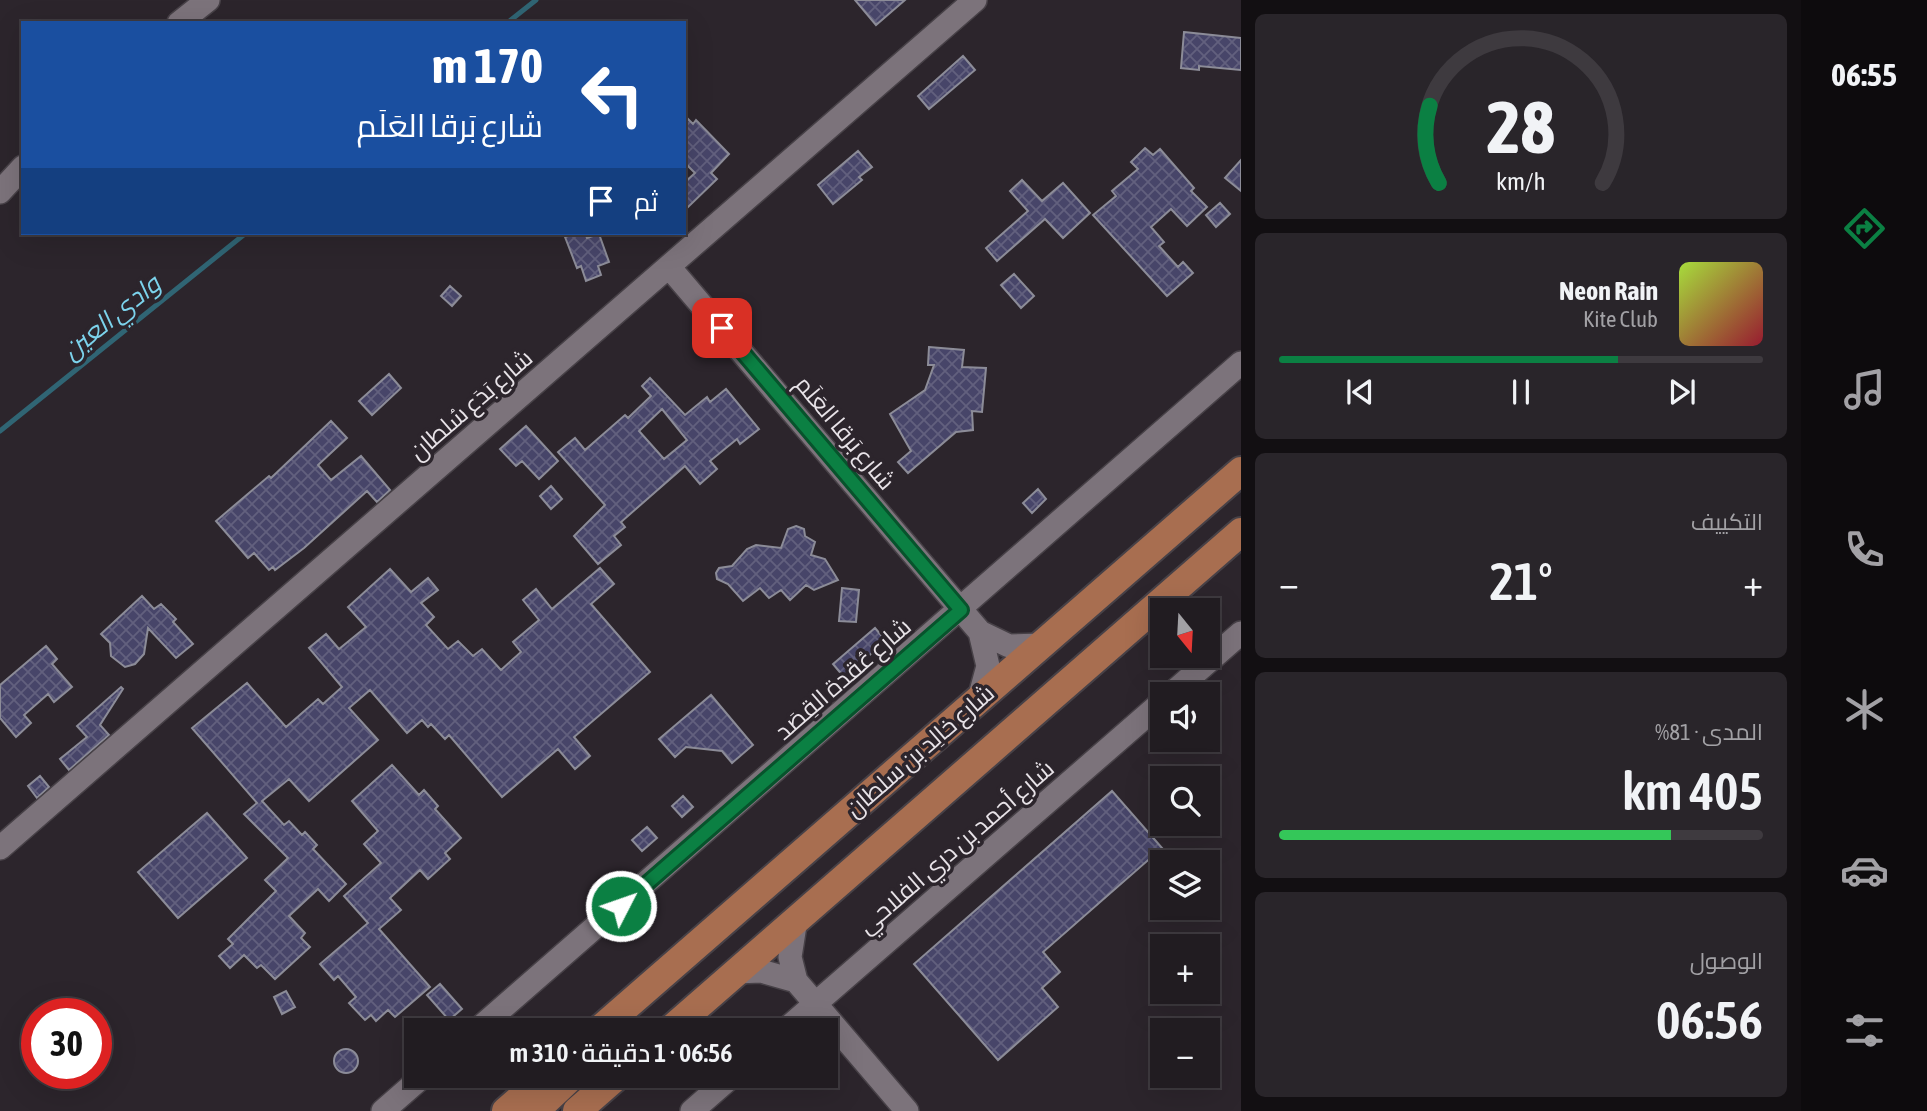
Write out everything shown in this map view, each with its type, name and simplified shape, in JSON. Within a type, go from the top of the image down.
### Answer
[{"type":"main road","name":"شارع خالِد بن سلطان","points":[[613,1018],[1241,471]]},
{"type":"main road","name":"شارع خالِد بن سلطان","points":[[684,1018],[1241,532]]},
{"type":"main road","points":[[630,1018],[658,979]]},
{"type":"main road","points":[[506,1111],[532,1088]]},
{"type":"main road","points":[[536,1111],[560,1088]]},
{"type":"main road","points":[[577,1111],[603,1088]]},
{"type":"street","name":"شارع بَدَع سُلطان","points":[[0,848],[975,0]]},
{"type":"street","points":[[0,192],[21,169]]},
{"type":"street","name":"شارع بَرقا العَلَم","points":[[670,268],[979,632],[988,666],[979,699]]},
{"type":"street","name":"شارع عُقدة القِصَد","points":[[491,1018],[1241,363]]},
{"type":"street","name":"شارع بَرقا العَلَم","points":[[979,632],[1009,646],[1042,645]]},
{"type":"street","points":[[1185,682],[1241,633]]},
{"type":"street","name":"شارع أحمد بن دري الفلاحي","points":[[799,1018],[1150,712]]},
{"type":"street","points":[[796,919],[790,957],[796,981],[907,1111]]},
{"type":"street","points":[[736,972],[761,971],[796,981]]},
{"type":"street","points":[[383,1111],[409,1088]]},
{"type":"street","points":[[692,1111],[718,1088]]},
{"type":"building","points":[[855,0],[905,0],[876,25]]},
{"type":"building","points":[[1184,32],[1241,38],[1241,70],[1199,66],[1199,70],[1181,68]]},
{"type":"building","points":[[963,56],[975,70],[929,109],[918,96]]},
{"type":"building","points":[[686,117],[693,124],[696,120],[729,154],[711,173],[717,179],[686,209],[686,181],[695,173],[686,164]]},
{"type":"building","points":[[1145,148],[1153,155],[1160,149],[1194,188],[1191,191],[1207,207],[1187,226],[1171,209],[1151,227],[1164,242],[1159,246],[1178,267],[1183,262],[1193,273],[1167,296],[1093,215],[1116,196],[1112,191],[1138,169],[1131,162]]},
{"type":"building","points":[[858,151],[872,167],[859,177],[862,180],[833,204],[818,185]]},
{"type":"building","points":[[1241,160],[1241,191],[1225,178]]},
{"type":"building","points":[[1022,180],[1042,201],[1063,183],[1090,213],[1063,238],[1045,219],[997,261],[986,248],[1028,211],[1010,191]]},
{"type":"building","points":[[1220,203],[1230,214],[1216,227],[1206,215]]},
{"type":"building","points":[[586,235],[587,238],[599,235],[609,262],[598,266],[601,275],[586,281],[581,266],[577,268],[565,237]]},
{"type":"building","points":[[1014,274],[1034,296],[1021,308],[1001,285]]},
{"type":"building","points":[[450,286],[461,296],[452,306],[441,296]]},
{"type":"building","points":[[929,347],[964,350],[962,367],[986,368],[982,412],[972,411],[973,430],[956,432],[908,473],[898,462],[911,451],[890,414],[925,390],[934,365],[928,365]]},
{"type":"building","points":[[389,374],[401,388],[372,415],[359,401]]},
{"type":"building","points":[[650,378],[685,415],[707,397],[710,402],[726,389],[759,429],[740,444],[737,439],[710,461],[717,469],[700,484],[685,466],[621,522],[625,527],[614,536],[621,545],[598,564],[574,536],[605,505],[558,452],[575,438],[585,450],[625,415],[628,418],[651,396],[642,386]],"holes":[[[662,409],[687,440],[664,459],[639,431]]]},
{"type":"building","points":[[331,421],[347,438],[318,465],[331,480],[361,456],[390,490],[377,502],[367,491],[304,548],[275,570],[273,567],[269,570],[254,553],[248,558],[216,521],[269,476],[271,478]]},
{"type":"building","points":[[526,426],[558,461],[539,479],[522,461],[516,466],[500,449]]},
{"type":"building","points":[[551,486],[562,499],[551,509],[540,496]]},
{"type":"building","points":[[1038,489],[1046,499],[1032,513],[1023,503]]},
{"type":"building","points":[[796,526],[804,529],[805,536],[815,542],[811,555],[825,559],[838,580],[814,590],[806,585],[790,600],[781,590],[769,598],[760,588],[743,601],[728,584],[717,579],[719,568],[732,566],[747,549],[756,545],[781,548],[788,529]]},
{"type":"building","points":[[600,568],[614,584],[591,604],[650,672],[574,737],[590,756],[575,769],[558,749],[502,797],[449,735],[445,739],[431,724],[428,727],[422,720],[407,733],[370,690],[349,708],[378,740],[309,801],[289,779],[262,801],[284,825],[289,821],[302,835],[305,832],[317,845],[313,849],[346,884],[329,901],[318,889],[289,916],[305,933],[301,938],[310,947],[275,979],[261,965],[257,968],[244,955],[230,968],[219,956],[233,944],[228,939],[276,891],[265,880],[288,858],[244,814],[257,803],[192,728],[247,683],[286,727],[318,699],[323,704],[342,687],[309,648],[326,634],[339,649],[366,627],[348,607],[390,569],[411,592],[428,578],[438,590],[421,603],[434,617],[426,625],[448,649],[458,641],[473,656],[482,649],[501,670],[521,652],[513,642],[539,620],[523,600],[536,589],[552,609]]},
{"type":"building","points":[[842,588],[859,590],[856,622],[839,621]]},
{"type":"building","points":[[142,596],[154,609],[161,604],[176,619],[173,622],[193,644],[176,658],[148,628],[144,654],[135,664],[125,667],[111,656],[110,643],[101,634]]},
{"type":"building","points":[[875,628],[886,641],[844,677],[833,664]]},
{"type":"building","points":[[46,646],[57,659],[52,664],[72,687],[54,702],[48,694],[24,715],[31,723],[16,737],[0,718],[0,685]]},
{"type":"building","points":[[121,687],[123,689],[100,725],[109,735],[69,770],[60,759],[87,737],[77,726]]},
{"type":"building","points":[[711,695],[753,745],[732,763],[722,751],[686,747],[675,757],[659,739]]},
{"type":"building","points":[[392,765],[419,795],[424,790],[438,806],[435,809],[461,838],[445,853],[450,859],[428,879],[420,870],[390,898],[401,910],[379,929],[430,987],[395,1017],[388,1010],[376,1021],[371,1015],[365,1020],[349,1003],[356,997],[338,976],[334,980],[320,964],[368,923],[344,896],[381,863],[364,844],[378,831],[352,801]]},
{"type":"building","points":[[40,776],[49,787],[37,798],[28,786]]},
{"type":"building","points":[[1112,791],[1162,848],[1150,850],[1150,858],[1043,952],[1060,972],[1042,988],[1058,1007],[998,1060],[914,964]]},
{"type":"building","points":[[683,796],[693,807],[682,817],[672,806]]},
{"type":"building","points":[[207,813],[247,858],[178,918],[138,872]]},
{"type":"building","points":[[647,827],[657,838],[642,851],[632,840]]},
{"type":"building","points":[[440,984],[462,1009],[451,1018],[447,1018],[427,995]]},
{"type":"building","points":[[286,991],[295,1007],[282,1014],[274,997]]},
{"type":"building","points":[[346,1049],[354,1053],[358,1061],[354,1069],[346,1073],[338,1069],[334,1061],[338,1053]]},
{"type":"waterway","name":"وادي العين","points":[[510,21],[536,0]]},
{"type":"waterway","name":"وادي العين","points":[[0,431],[244,235]]},
{"type":"route","points":[[621,906],[961,610],[722,328]]}]
